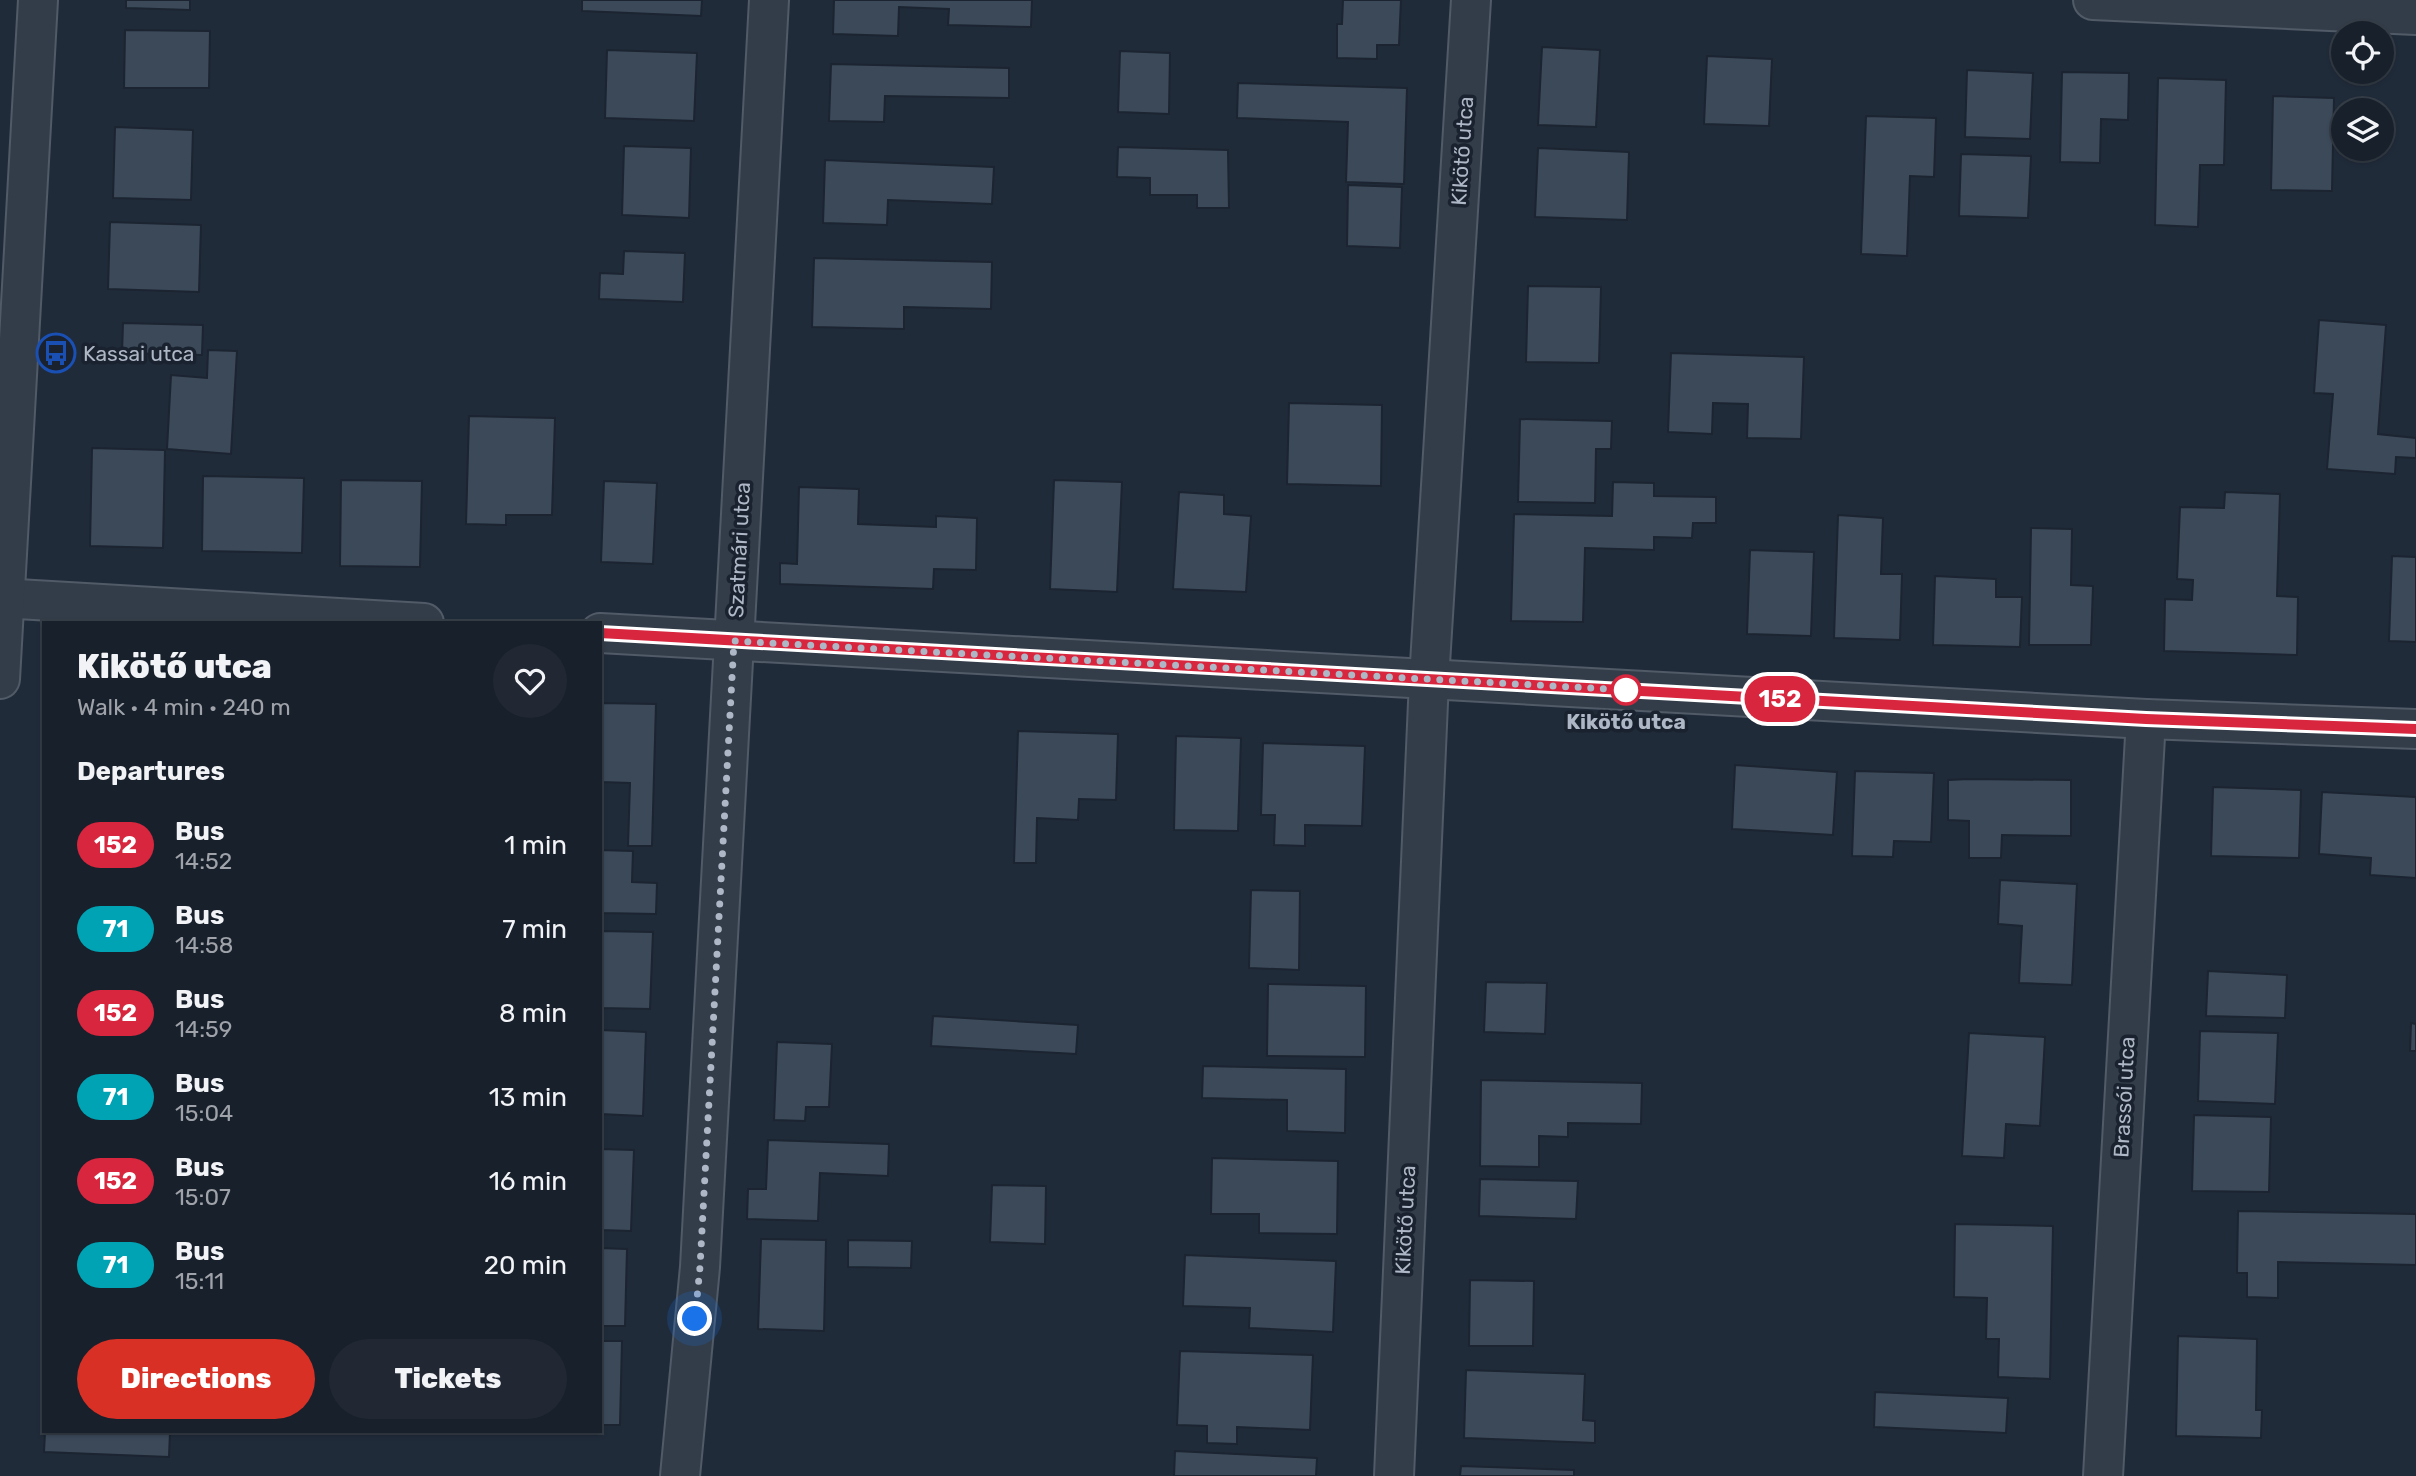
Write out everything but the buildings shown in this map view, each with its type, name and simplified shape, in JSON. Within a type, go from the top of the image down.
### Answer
[{"type":"street","points":[[0,679],[2,599],[38,0]]},
{"type":"street","name":"Szatmári utca","points":[[680,1476],[700,1267],[769,0]]},
{"type":"street","name":"Kikötő utca","points":[[1394,1476],[1429,680],[1471,0]]},
{"type":"street","points":[[2092,0],[2416,15]]},
{"type":"street","points":[[2,599],[389,621]]},
{"type":"street","points":[[602,633],[2146,719],[2416,729]]},
{"type":"street","name":"Brassói utca","points":[[2103,1476],[2146,719]]},
{"type":"bus line","name":"152","points":[[602,633],[2146,719],[2416,729]]},
{"type":"place","name":"Kassai utca","points":[[56,353]]},
{"type":"place","name":"Kikötő utca","points":[[1626,690]]},
{"type":"route","points":[[695,1319],[734,641],[1626,690]]}]
